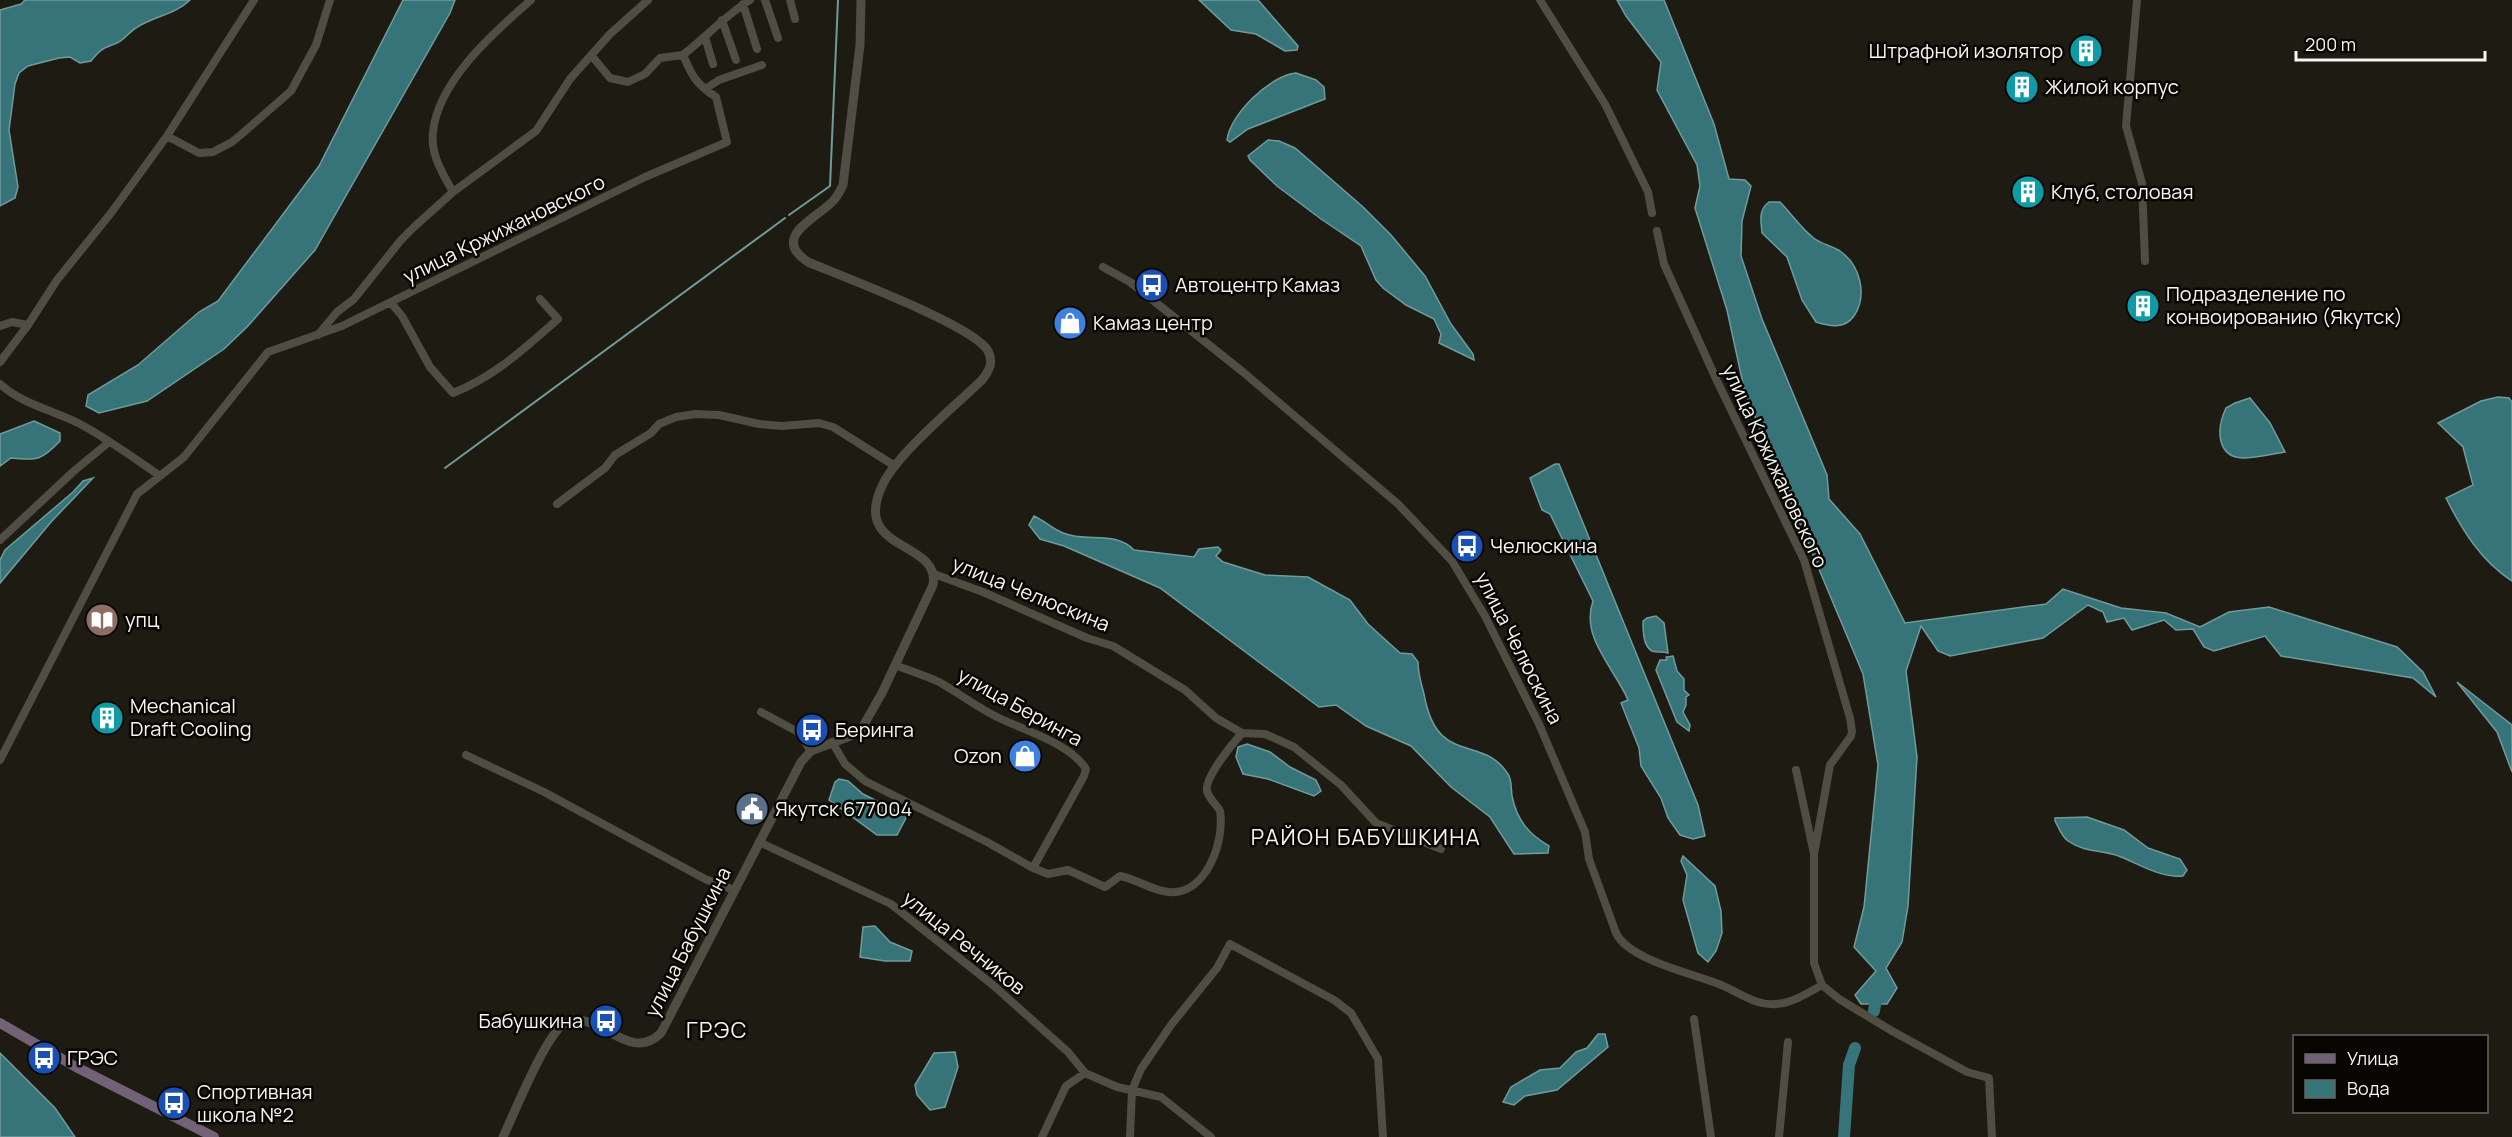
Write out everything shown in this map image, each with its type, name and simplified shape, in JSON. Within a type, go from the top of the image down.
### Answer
[{"type":"main road","points":[[0,1023],[76,1066],[214,1137]]},
{"type":"street","points":[[0,362],[57,280],[111,213],[167,136],[254,0]]},
{"type":"street","points":[[167,136],[199,153],[213,152],[238,137],[291,91],[316,45],[330,0]]},
{"type":"street","points":[[453,192],[436,161],[433,132],[440,106],[452,84],[492,34],[531,0]]},
{"type":"street","name":"улица Кржижановского","points":[[317,336],[337,312],[354,299],[401,240],[453,192],[536,131],[570,79],[610,34],[648,0]]},
{"type":"street","points":[[765,0],[778,38]]},
{"type":"street","points":[[790,0],[795,19]]},
{"type":"street","name":"улица Челюскина","points":[[861,0],[860,45],[843,185],[832,202],[802,225],[796,233],[793,243],[797,255],[808,262],[946,321],[983,344],[990,354],[991,361],[988,372],[982,380],[895,466],[883,483],[877,499],[876,515],[880,529],[890,539],[923,558],[934,574],[983,592],[1087,638],[1113,646],[1185,690],[1216,718],[1242,733],[1265,734],[1294,747],[1341,785],[1376,823],[1441,849]]},
{"type":"street","points":[[1540,0],[1605,104],[1648,192],[1652,213]]},
{"type":"street","points":[[2137,0],[2126,126],[2142,183],[2145,261]]},
{"type":"street","points":[[591,55],[610,78],[628,82],[645,74],[660,58],[683,55],[705,37],[723,17],[746,2],[757,48]]},
{"type":"street","points":[[722,20],[736,60]]},
{"type":"street","points":[[705,37],[713,64]]},
{"type":"street","points":[[683,55],[692,77],[705,89],[719,80],[762,65]]},
{"type":"street","name":"улица Кржижановского","points":[[0,760],[134,500],[142,489],[184,457],[268,352],[317,336],[391,303],[645,177],[727,142],[716,97],[705,89]]},
{"type":"street","name":"улица Кржижановского","points":[[1658,231],[1664,264],[1717,381],[1804,560],[1850,718],[1851,736],[1830,765],[1814,854],[1814,963],[1822,985]]},
{"type":"street","name":"улица Челюскина","points":[[1102,267],[1130,282],[1243,372],[1398,504],[1452,561],[1485,616],[1539,724],[1585,832],[1589,859],[1622,944],[1678,971],[1727,987],[1754,1002],[1775,1005],[1822,985]]},
{"type":"street","points":[[391,303],[402,316],[430,367],[453,393],[478,383],[516,357],[558,319],[540,299]]},
{"type":"street","points":[[0,326],[12,322],[28,324]]},
{"type":"street","points":[[0,384],[18,398],[78,423],[160,476]]},
{"type":"street","points":[[557,504],[605,468],[615,455],[651,433],[659,424],[676,417],[695,414],[719,415],[759,424],[782,426],[819,423],[833,427],[895,466]]},
{"type":"street","points":[[0,540],[74,471],[109,442]]},
{"type":"street","points":[[761,712],[798,732],[811,751],[853,735],[862,728],[896,665],[931,589],[934,574]]},
{"type":"street","name":"улица Беринга","points":[[896,665],[939,682],[999,718],[1018,725],[1069,752],[1084,765],[1086,769],[1084,776],[1034,868]]},
{"type":"street","points":[[832,742],[845,764],[865,781],[1034,868],[1048,874],[1068,870],[1105,887],[1120,876],[1163,891],[1180,892],[1188,889],[1201,878],[1217,849],[1220,811],[1208,794],[1207,786],[1223,756],[1242,733]]},
{"type":"street","name":"улица Бабушкина","points":[[503,1137],[549,1042],[564,1024],[570,1021],[588,1023],[638,1044],[651,1042],[661,1033],[801,762],[811,751]]},
{"type":"street","points":[[466,755],[544,792],[705,879],[734,890]]},
{"type":"street","name":"улица Кржижановского","points":[[1796,770],[1814,854]]},
{"type":"street","name":"улица Речников","points":[[759,842],[891,904],[993,985],[1068,1052],[1085,1072],[1118,1087],[1161,1097],[1211,1137]]},
{"type":"street","points":[[1130,1137],[1132,1090],[1148,1057],[1217,968],[1230,944],[1334,1000],[1351,1013],[1378,1059],[1383,1137]]},
{"type":"street","points":[[1822,985],[1839,999],[1892,1031],[1967,1072],[1989,1078],[1992,1137]]},
{"type":"street","points":[[1694,1019],[1711,1137]]},
{"type":"street","points":[[1779,1137],[1788,1042]]},
{"type":"street","points":[[1042,1137],[1066,1086],[1085,1072]]},
{"type":"water","points":[[25,0],[190,0],[178,9],[136,28],[120,42],[100,51],[91,61],[80,63],[70,57],[59,58],[28,66],[19,73],[15,84],[9,130],[18,187],[15,198],[0,206],[0,10],[21,4]]},
{"type":"water","points":[[403,0],[455,0],[450,13],[315,250],[247,327],[224,349],[147,401],[99,413],[86,406],[88,395],[138,365],[199,312],[218,301],[319,166]]},
{"type":"water","points":[[1199,0],[1258,0],[1298,46],[1297,50],[1285,51],[1256,34],[1231,30]]},
{"type":"water","points":[[1617,0],[1664,0],[1714,124],[1729,179],[1745,180],[1751,186],[1742,221],[1741,256],[1762,319],[1827,475],[1829,499],[1860,534],[1905,623],[2046,604],[2063,589],[2121,608],[2166,613],[2200,627],[2229,612],[2269,607],[2397,647],[2423,672],[2436,697],[2413,678],[2281,656],[2265,636],[2214,651],[2204,647],[2193,629],[2176,630],[2164,620],[2132,630],[2124,618],[2107,622],[2103,612],[2088,605],[2043,638],[1950,656],[1938,651],[1921,626],[1906,671],[1917,757],[1908,906],[1902,942],[1886,968],[1897,988],[1887,1004],[1861,1004],[1855,995],[1876,971],[1854,947],[1864,907],[1878,765],[1863,674],[1745,393],[1727,310],[1695,208],[1700,186],[1697,165],[1657,90],[1661,62],[1626,16]]},
{"type":"water","points":[[1296,73],[1316,80],[1324,87],[1325,99],[1248,129],[1230,142],[1227,140],[1236,119],[1253,98],[1275,81]]},
{"type":"water","points":[[1268,140],[1279,141],[1295,148],[1362,206],[1391,235],[1425,276],[1451,324],[1473,354],[1474,360],[1439,343],[1441,334],[1434,319],[1406,305],[1383,288],[1376,280],[1361,246],[1277,186],[1250,160],[1248,156]]},
{"type":"water","points":[[1769,202],[1780,202],[1810,235],[1840,251],[1853,264],[1860,281],[1861,299],[1854,316],[1846,323],[1831,326],[1816,322],[1802,300],[1787,257],[1762,233],[1762,212]]},
{"type":"water","points":[[2498,397],[2509,398],[2512,402],[2512,581],[2491,564],[2473,544],[2446,498],[2473,485],[2463,447],[2438,423],[2481,401]]},
{"type":"water","points":[[2250,398],[2270,423],[2285,452],[2246,458],[2229,454],[2224,448],[2220,433],[2226,408]]},
{"type":"water","points":[[34,421],[60,433],[60,441],[43,456],[33,459],[11,458],[0,466],[0,434]]},
{"type":"water","points":[[1559,464],[1698,805],[1705,836],[1693,839],[1680,835],[1668,818],[1661,798],[1641,766],[1639,748],[1621,703],[1628,700],[1601,652],[1591,627],[1590,614],[1593,601],[1550,514],[1542,510],[1530,478]]},
{"type":"water","points":[[93,478],[51,522],[0,583],[0,560],[5,550],[83,481]]},
{"type":"water","points":[[1034,516],[1063,533],[1072,536],[1110,538],[1134,550],[1194,557],[1199,549],[1218,547],[1221,550],[1216,556],[1223,562],[1265,575],[1308,577],[1350,600],[1368,624],[1400,653],[1412,654],[1418,662],[1430,717],[1439,732],[1449,741],[1486,755],[1497,762],[1508,774],[1517,813],[1535,837],[1549,846],[1548,853],[1514,854],[1490,817],[1451,787],[1411,746],[1366,726],[1336,705],[1319,707],[1160,588],[1064,546],[1040,539],[1029,525]]},
{"type":"water","points":[[1656,616],[1664,623],[1668,653],[1652,651],[1645,642],[1643,621]]},
{"type":"water","points":[[1673,656],[1677,671],[1684,679],[1684,690],[1689,695],[1686,697],[1683,712],[1690,725],[1689,731],[1677,722],[1656,670],[1660,660],[1667,660],[1666,657]]},
{"type":"water","points":[[2457,682],[2512,725],[2512,772],[2497,732]]},
{"type":"water","points":[[1247,744],[1270,752],[1290,767],[1316,780],[1321,791],[1314,796],[1268,779],[1243,774],[1236,757],[1238,747]]},
{"type":"water","points":[[839,779],[848,781],[863,794],[907,816],[897,835],[877,835],[829,800],[835,782]]},
{"type":"water","points":[[2087,817],[2124,830],[2148,848],[2180,859],[2187,870],[2183,876],[2167,875],[2114,855],[2082,848],[2062,835],[2055,821],[2055,818]]},
{"type":"water","points":[[1683,856],[1715,886],[1721,911],[1722,933],[1716,951],[1708,962],[1698,953],[1683,900],[1687,875],[1681,861]]},
{"type":"water","points":[[875,926],[890,942],[912,951],[910,961],[885,961],[860,957],[863,927]]},
{"type":"water","points":[[1598,1034],[1605,1034],[1608,1047],[1557,1090],[1525,1096],[1514,1105],[1503,1102],[1511,1087],[1540,1070],[1560,1068],[1576,1052],[1587,1048]]},
{"type":"water","points":[[955,1052],[958,1067],[945,1107],[930,1110],[917,1095],[915,1085],[934,1053]]},
{"type":"water","points":[[0,1053],[55,1108],[75,1137],[0,1137]]},
{"type":"waterway","points":[[789,215],[830,186],[838,0]]},
{"type":"waterway","points":[[445,468],[785,218]]},
{"type":"waterway","points":[[1874,1011],[1878,987]]},
{"type":"waterway","points":[[1844,1137],[1849,1065],[1855,1048]]},
{"type":"place","name":"Штрафной изолятор","points":[[2086,51]]},
{"type":"place","name":"Жилой корпус","points":[[2022,87]]},
{"type":"place","name":"Клуб, столовая","points":[[2028,192]]},
{"type":"place","name":"Автоцентр Камаз","points":[[1152,285]]},
{"type":"place","name":"Подразделение по конвоированию (Якутск)","points":[[2143,306]]},
{"type":"place","name":"Камаз центр","points":[[1070,323]]},
{"type":"place","name":"Челюскина","points":[[1467,546]]},
{"type":"place","name":"упц","points":[[102,620]]},
{"type":"place","name":"Mechanical Draft Cooling","points":[[107,718]]},
{"type":"place","name":"Беринга","points":[[812,730]]},
{"type":"place","name":"Ozon","points":[[1025,756]]},
{"type":"place","name":"Якутск 677004","points":[[752,809]]},
{"type":"place","name":"Бабушкина","points":[[606,1021]]},
{"type":"place","name":"ГРЭС","points":[[44,1058]]},
{"type":"place","name":"Спортивная школа №2","points":[[174,1103]]},
{"type":"district","name":"РАЙОН БАБУШКИНА","points":[[1366,837]]},
{"type":"district","name":"ГРЭС","points":[[717,1030]]}]
